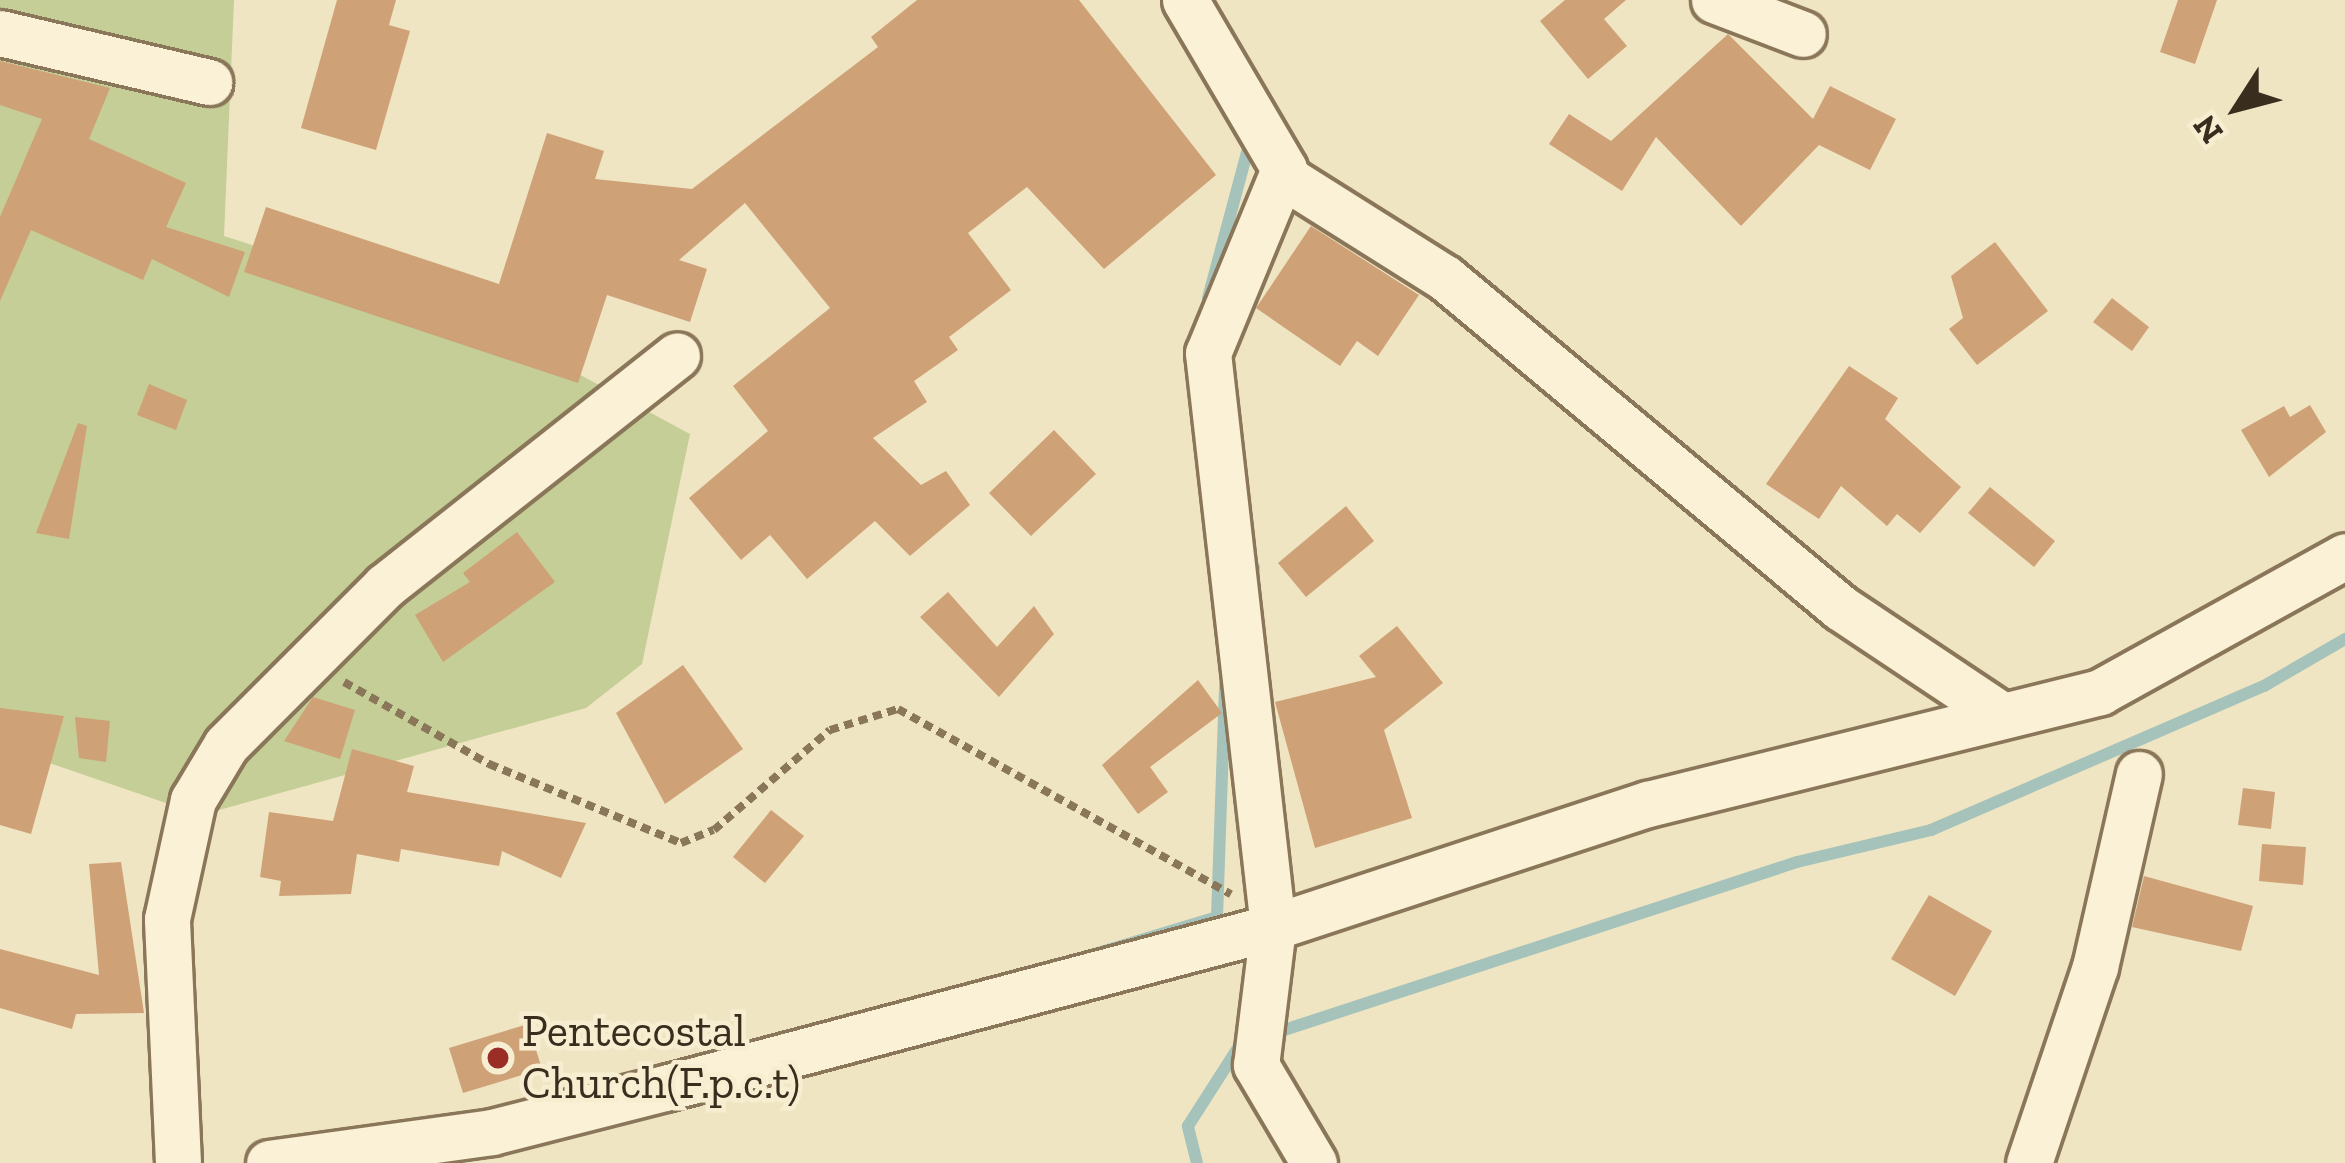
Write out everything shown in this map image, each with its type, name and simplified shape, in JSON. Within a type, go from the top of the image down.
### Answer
[{"type":"street","points":[[1185,0],[1283,176],[1445,278],[1840,608],[2000,714]]},
{"type":"street","points":[[1714,0],[1803,34]]},
{"type":"street","points":[[0,33],[209,82]]},
{"type":"street","points":[[1283,176],[1208,353],[1271,921],[1256,1065],[1314,1163]]},
{"type":"street","points":[[178,1163],[174,858],[226,745],[385,586],[677,356]]},
{"type":"street","points":[[269,1163],[492,1132],[1271,921],[1648,804],[2100,692],[2345,556]]},
{"type":"street","points":[[2029,1163],[2096,967],[2139,774]]},
{"type":"path","points":[[308,662],[489,764],[681,843],[714,830],[830,730],[898,709],[1271,921]]},
{"type":"green space","points":[[0,0],[234,0],[224,236],[465,313],[690,434],[642,664],[586,708],[201,815],[26,755],[0,769]]},
{"type":"building","points":[[337,0],[396,0],[389,25],[410,31],[376,150],[301,128]]},
{"type":"building","points":[[917,0],[1079,0],[1216,175],[1104,269],[1027,187],[968,233],[1011,290],[949,337],[958,350],[914,381],[927,402],[873,438],[921,485],[946,471],[970,505],[910,556],[875,521],[807,579],[770,535],[741,560],[689,498],[768,431],[733,386],[830,308],[745,203],[679,260],[707,269],[690,322],[607,295],[578,383],[244,272],[266,207],[499,284],[547,133],[604,151],[595,179],[692,189],[878,47],[871,37]]},
{"type":"building","points":[[1565,0],[1626,0],[1604,19],[1627,46],[1588,79],[1540,21]]},
{"type":"building","points":[[2178,0],[2217,0],[2195,64],[2160,52]]},
{"type":"building","points":[[1728,34],[1813,119],[1830,86],[1896,119],[1870,170],[1819,145],[1741,226],[1656,137],[1622,191],[1549,144],[1569,114],[1611,141]]},
{"type":"building","points":[[0,61],[110,88],[89,139],[186,183],[166,227],[245,252],[229,297],[152,259],[143,280],[31,230],[0,301],[0,217],[42,119],[0,105]]},
{"type":"building","points":[[1311,226],[1419,295],[1378,356],[1357,341],[1340,366],[1256,308]]},
{"type":"building","points":[[1995,242],[2048,311],[1977,365],[1949,329],[1963,318],[1951,276]]},
{"type":"building","points":[[2112,298],[2149,327],[2132,351],[2093,322]]},
{"type":"building","points":[[1849,366],[1898,398],[1885,419],[1961,487],[1920,533],[1897,514],[1887,526],[1841,486],[1819,519],[1766,484]]},
{"type":"building","points":[[149,384],[187,400],[176,430],[137,415]]},
{"type":"building","points":[[2310,405],[2326,432],[2269,477],[2241,430],[2284,406],[2290,417]]},
{"type":"building","points":[[78,423],[87,426],[69,539],[36,533]]},
{"type":"building","points":[[1054,430],[1096,474],[1031,536],[989,493]]},
{"type":"building","points":[[1990,487],[2055,541],[2034,567],[1968,513]]},
{"type":"building","points":[[1346,506],[1374,541],[1306,597],[1278,563]]},
{"type":"building","points":[[517,532],[555,582],[443,662],[415,615],[470,582],[463,573]]},
{"type":"building","points":[[948,592],[997,647],[1034,606],[1054,634],[999,697],[920,617]]},
{"type":"building","points":[[1397,626],[1443,683],[1384,730],[1412,818],[1315,848],[1275,702],[1376,677],[1359,656]]},
{"type":"building","points":[[683,665],[743,749],[665,804],[616,713]]},
{"type":"building","points":[[1198,680],[1222,713],[1150,767],[1168,792],[1138,814],[1102,765]]},
{"type":"building","points":[[313,697],[355,710],[340,759],[284,741]]},
{"type":"building","points":[[0,708],[64,716],[31,834],[0,825]]},
{"type":"building","points":[[75,717],[110,721],[106,762],[79,758]]},
{"type":"building","points":[[352,749],[414,766],[407,792],[586,823],[561,878],[502,851],[499,866],[401,849],[399,862],[357,854],[351,894],[279,896],[281,881],[260,877],[269,812],[333,821]]},
{"type":"building","points":[[2243,788],[2275,792],[2271,829],[2238,825]]},
{"type":"building","points":[[771,810],[804,836],[765,883],[733,857]]},
{"type":"building","points":[[2262,844],[2306,847],[2303,885],[2259,881]]},
{"type":"building","points":[[121,862],[144,1013],[76,1014],[72,1029],[0,1008],[0,949],[99,975],[89,864]]},
{"type":"building","points":[[2144,876],[2253,906],[2241,951],[2132,927]]},
{"type":"building","points":[[1929,895],[1992,931],[1955,996],[1891,959]]},
{"type":"building","points":[[528,1024],[542,1069],[463,1093],[449,1048]]},
{"type":"waterway","points":[[1208,298],[1249,145]]},
{"type":"waterway","points":[[1250,609],[1254,567]]},
{"type":"waterway","points":[[1272,1034],[1797,862],[1931,830],[2264,686],[2345,639]]},
{"type":"waterway","points":[[1088,956],[1217,917],[1225,683]]},
{"type":"waterway","points":[[1197,1163],[1188,1126],[1241,1043]]},
{"type":"place","name":"Pentecostal Church(F.p.c.t)","points":[[498,1058]]}]
